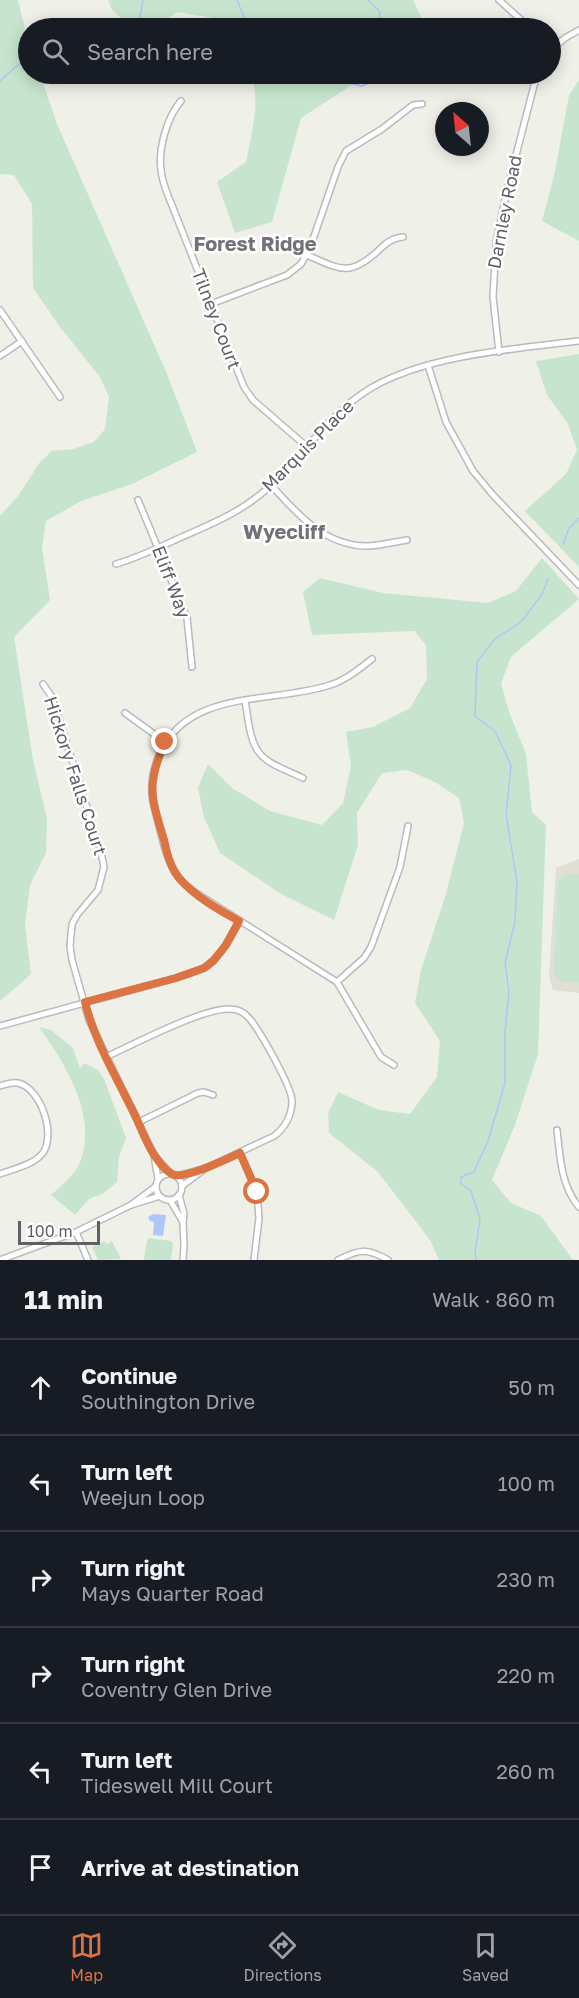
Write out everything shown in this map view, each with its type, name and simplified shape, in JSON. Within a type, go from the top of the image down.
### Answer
[{"type":"street","points":[[500,0],[519,18]]},
{"type":"street","points":[[561,41],[579,30]]},
{"type":"street","name":"Darnley Road","points":[[499,352],[493,297],[496,243],[507,189],[534,84]]},
{"type":"street","name":"Tilney Court","points":[[181,101],[168,122],[160,164],[171,203],[244,387],[253,400],[306,446]]},
{"type":"street","points":[[211,304],[287,275],[301,264],[308,255],[344,154],[348,149],[382,129],[412,105],[422,104]]},
{"type":"street","points":[[308,255],[333,266],[347,269],[363,265],[387,241],[403,237]]},
{"type":"street","points":[[0,310],[60,398]]},
{"type":"street","points":[[0,356],[22,341]]},
{"type":"street","name":"Marquis Place","points":[[116,564],[158,548],[236,512],[271,485],[327,422],[356,397],[386,381],[428,365],[579,341]]},
{"type":"street","points":[[428,365],[446,422],[473,471],[579,585]]},
{"type":"street","points":[[271,485],[308,523],[339,541],[366,546],[407,540]]},
{"type":"street","name":"Eliff Way","points":[[138,500],[187,618],[192,667]]},
{"type":"street","points":[[372,659],[352,675],[332,685],[216,705],[191,716],[165,742],[154,766],[151,798],[170,864],[180,879],[196,894],[337,981],[381,1057],[394,1065]]},
{"type":"street","name":"Hickory Falls Court","points":[[43,684],[52,697],[104,867],[98,890],[77,915],[72,924],[71,935],[72,960],[89,1020],[106,1057]]},
{"type":"street","points":[[245,700],[253,741],[258,753],[273,764],[303,778]]},
{"type":"street","points":[[125,713],[165,742]]},
{"type":"street","points":[[337,981],[364,958],[374,940],[400,867],[408,826]]},
{"type":"street","points":[[0,1026],[176,978],[204,968],[226,945],[239,921]]},
{"type":"street","points":[[0,1260],[76,1232],[131,1205],[155,1187],[158,1179],[154,1155],[106,1057],[168,1028],[210,1013],[234,1009],[247,1016],[289,1085],[292,1101],[289,1118],[280,1131],[240,1153],[206,1168],[158,1179]]},
{"type":"street","points":[[0,1086],[18,1083],[36,1094],[49,1133],[48,1144],[34,1161],[0,1174]]},
{"type":"street","points":[[139,1122],[198,1093],[213,1095]]},
{"type":"street","points":[[557,1130],[565,1183],[571,1197],[579,1207]]},
{"type":"street","points":[[240,1153],[257,1192],[259,1218],[254,1260]]},
{"type":"street","points":[[154,1155],[180,1180],[182,1186]]},
{"type":"street","points":[[183,1260],[184,1214],[179,1195],[182,1186],[206,1168]]},
{"type":"street","points":[[155,1187],[160,1197]]},
{"type":"street","points":[[170,1200],[179,1195]]},
{"type":"street","points":[[131,1205],[160,1197],[170,1200],[183,1222]]},
{"type":"street","points":[[76,1232],[88,1260]]},
{"type":"street","points":[[338,1260],[354,1251],[367,1250],[388,1260]]},
{"type":"shaded area","points":[[579,859],[579,993],[553,990],[549,976],[556,868]]},
{"type":"green space","points":[[0,0],[18,0],[22,18],[18,18],[18,84],[43,84],[57,124],[167,374],[197,452],[132,484],[81,501],[46,521],[42,548],[50,600],[14,637],[33,760],[47,819],[46,853],[30,885],[25,925],[31,974],[0,1001],[0,516],[18,496],[40,462],[52,451],[73,449],[94,442],[105,429],[109,397],[100,377],[60,327],[33,288],[32,204],[14,175],[0,174]]},
{"type":"green space","points":[[108,0],[413,0],[421,17],[213,18],[178,12],[168,18],[121,18],[112,10]]},
{"type":"green space","points":[[579,80],[579,241],[542,221],[554,176],[569,95]]},
{"type":"green space","points":[[253,84],[353,84],[301,118],[272,222],[235,233],[217,182],[246,162],[253,129],[255,94]]},
{"type":"green space","points":[[579,354],[579,567],[525,511],[566,474],[577,450],[568,424],[547,395],[536,361]]},
{"type":"green space","points":[[542,558],[579,599],[511,657],[501,683],[509,712],[526,754],[532,812],[546,825],[538,1054],[515,1125],[492,1180],[511,1203],[541,1216],[573,1260],[439,1260],[430,1240],[378,1172],[329,1133],[328,1113],[338,1092],[379,1110],[410,1114],[437,1077],[440,1041],[415,1003],[421,970],[445,897],[464,823],[459,798],[435,782],[407,770],[382,773],[357,813],[358,845],[334,920],[281,894],[220,853],[204,817],[198,788],[208,764],[232,788],[270,811],[322,825],[343,803],[351,766],[346,732],[373,727],[410,708],[427,679],[426,645],[414,631],[312,635],[303,592],[320,578],[383,593],[488,603],[516,591]]},
{"type":"green space","points":[[564,875],[579,875],[579,983],[560,981],[554,975],[558,882]]},
{"type":"green space","points":[[39,1027],[51,1030],[73,1048],[80,1069],[84,1063],[98,1070],[104,1079],[126,1138],[119,1157],[117,1182],[104,1193],[89,1199],[75,1215],[51,1195],[72,1175],[81,1160],[85,1143],[82,1107],[59,1056]]},
{"type":"green space","points":[[149,1238],[173,1243],[171,1260],[144,1260]]},
{"type":"green space","points":[[105,1241],[106,1244],[112,1241],[121,1259],[98,1260],[92,1247]]},
{"type":"water","points":[[153,1214],[166,1215],[163,1236],[153,1235],[154,1222],[148,1217]]},
{"type":"waterway","points":[[140,18],[143,0]]},
{"type":"waterway","points":[[237,0],[244,18]]},
{"type":"waterway","points":[[368,0],[380,12],[379,18]]},
{"type":"waterway","points":[[0,81],[18,65]]},
{"type":"waterway","points":[[353,84],[362,86],[366,84]]},
{"type":"waterway","points":[[563,544],[569,528],[579,518]]},
{"type":"waterway","points":[[476,1260],[480,1219],[471,1191],[461,1184],[461,1177],[474,1172],[488,1141],[505,1083],[505,1031],[509,992],[505,963],[515,921],[517,882],[506,814],[511,765],[495,731],[475,716],[477,662],[495,639],[522,621],[542,594],[548,579]]},
{"type":"district","name":"Forest Ridge","points":[[255,244]]},
{"type":"district","name":"Wyecliff","points":[[284,532]]},
{"type":"route","points":[[165,742],[154,766],[151,798],[170,864],[180,879],[196,894],[239,921],[226,945],[204,968],[176,978],[85,1002],[89,1020],[106,1057],[154,1155],[165,1170],[181,1176],[240,1153],[257,1192]]}]
